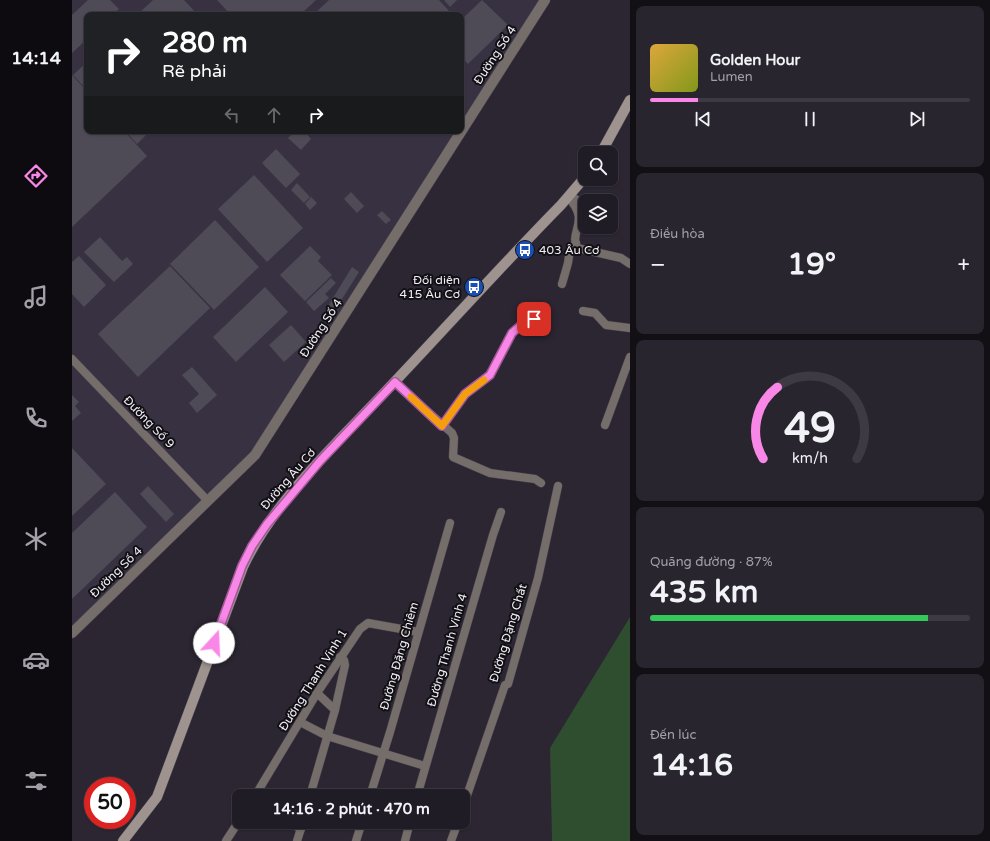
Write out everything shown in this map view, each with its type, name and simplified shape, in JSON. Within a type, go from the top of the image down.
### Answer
[{"type":"main road","points":[[605,146],[630,100]]},
{"type":"main road","name":"Đường Âu Cơ","points":[[123,841],[152,803],[159,790],[242,566],[252,546],[267,524],[320,461],[578,185]]},
{"type":"street","name":"Đường Số 4","points":[[464,127],[545,0]]},
{"type":"street","name":"Đường Số 4","points":[[72,633],[255,455],[460,134]]},
{"type":"street","points":[[569,196],[578,201]]},
{"type":"street","points":[[569,196],[576,206],[579,214],[576,243],[577,248],[620,258],[630,264]]},
{"type":"street","points":[[562,284],[570,249],[576,243]]},
{"type":"street","points":[[583,311],[595,312],[606,326],[630,328]]},
{"type":"street","points":[[442,426],[465,394],[490,375],[512,333],[527,320],[534,319]]},
{"type":"street","points":[[604,425],[630,357]]},
{"type":"street","name":"Đường Số 9","points":[[72,360],[208,502]]},
{"type":"street","points":[[395,382],[442,426],[452,433],[454,438],[453,457],[490,473],[535,479],[541,483]]},
{"type":"street","name":"Đường Đặng Chất","points":[[469,789],[505,685],[508,684],[538,578],[558,486]]},
{"type":"street","name":"Đường Thanh Vinh 4","points":[[419,789],[493,535],[502,512]]},
{"type":"street","name":"Đường Đặng Chiêm","points":[[372,789],[384,754],[450,523]]},
{"type":"street","name":"Đường Thanh Vinh 1","points":[[259,789],[316,693],[355,634],[368,623],[418,632]]},
{"type":"street","points":[[312,789],[345,665],[344,660],[340,657]]},
{"type":"street","points":[[316,693],[334,710]]},
{"type":"street","points":[[300,722],[327,736],[425,766]]},
{"type":"street","points":[[226,841],[234,829]]},
{"type":"street","points":[[297,841],[301,829]]},
{"type":"street","points":[[356,841],[360,829]]},
{"type":"street","points":[[404,841],[408,829]]},
{"type":"street","points":[[451,841],[455,829]]},
{"type":"shaded area","points":[[72,0],[546,0],[464,128],[464,12],[84,12],[84,134],[460,134],[255,455],[72,631]]},
{"type":"green space","points":[[630,617],[630,841],[552,841],[550,748]]},
{"type":"building","points":[[88,0],[110,0],[119,9],[116,12],[84,12],[84,42],[72,53],[72,15]]},
{"type":"building","points":[[153,0],[184,0],[195,12],[140,12]]},
{"type":"building","points":[[217,0],[316,0],[303,12],[228,12]]},
{"type":"building","points":[[329,0],[439,0],[449,11],[448,12],[316,12]]},
{"type":"building","points":[[444,0],[457,0],[450,7]]},
{"type":"building","points":[[482,0],[508,25],[468,64],[464,60],[464,17]]},
{"type":"building","points":[[84,65],[84,87],[73,75]]},
{"type":"building","points":[[72,75],[84,88],[84,134],[127,134],[147,156],[72,227]]},
{"type":"building","points":[[128,134],[147,134],[137,144]]},
{"type":"building","points":[[292,134],[307,134],[311,139],[301,150],[288,138]]},
{"type":"building","points":[[276,149],[300,174],[286,188],[262,163]]},
{"type":"building","points":[[254,175],[303,228],[267,262],[218,209]]},
{"type":"building","points":[[297,183],[310,197],[304,203],[291,190]]},
{"type":"building","points":[[351,192],[364,206],[357,213],[344,199]]},
{"type":"building","points":[[311,197],[317,203],[310,210],[305,204]]},
{"type":"building","points":[[382,211],[391,220],[386,224],[377,215]]},
{"type":"building","points":[[215,220],[259,267],[214,310],[170,264]]},
{"type":"building","points":[[100,237],[122,261],[127,257],[133,264],[114,282],[84,252]]},
{"type":"building","points":[[310,246],[321,257],[318,261],[332,275],[305,301],[280,275]]},
{"type":"building","points":[[79,256],[106,285],[84,307],[72,294],[72,262]]},
{"type":"building","points":[[170,266],[210,308],[138,377],[98,334]]},
{"type":"building","points":[[352,267],[359,272],[332,315],[325,311]]},
{"type":"building","points":[[331,278],[336,283],[325,294],[329,298],[314,311],[306,302]]},
{"type":"building","points":[[265,287],[288,312],[236,362],[213,337]]},
{"type":"building","points":[[291,325],[306,342],[284,362],[269,345]]},
{"type":"building","points":[[192,367],[217,395],[197,413],[189,403],[199,394],[182,375]]},
{"type":"building","points":[[72,395],[79,402],[75,406],[81,413],[72,421]]},
{"type":"building","points":[[72,448],[106,484],[72,516]]},
{"type":"building","points":[[148,486],[174,514],[166,522],[140,494]]},
{"type":"building","points":[[115,492],[147,527],[72,599],[72,533]]},
{"type":"slow traffic","points":[[411,397],[442,426],[465,394],[484,380]]},
{"type":"place","name":"403 Âu Cơ","points":[[525,250]]},
{"type":"place","name":"Đối diện 415 Âu Cơ","points":[[474,287]]},
{"type":"route","points":[[214,643],[242,566],[252,546],[267,524],[320,461],[395,382],[442,426],[465,394],[490,375],[512,333],[527,320],[534,319]]}]
